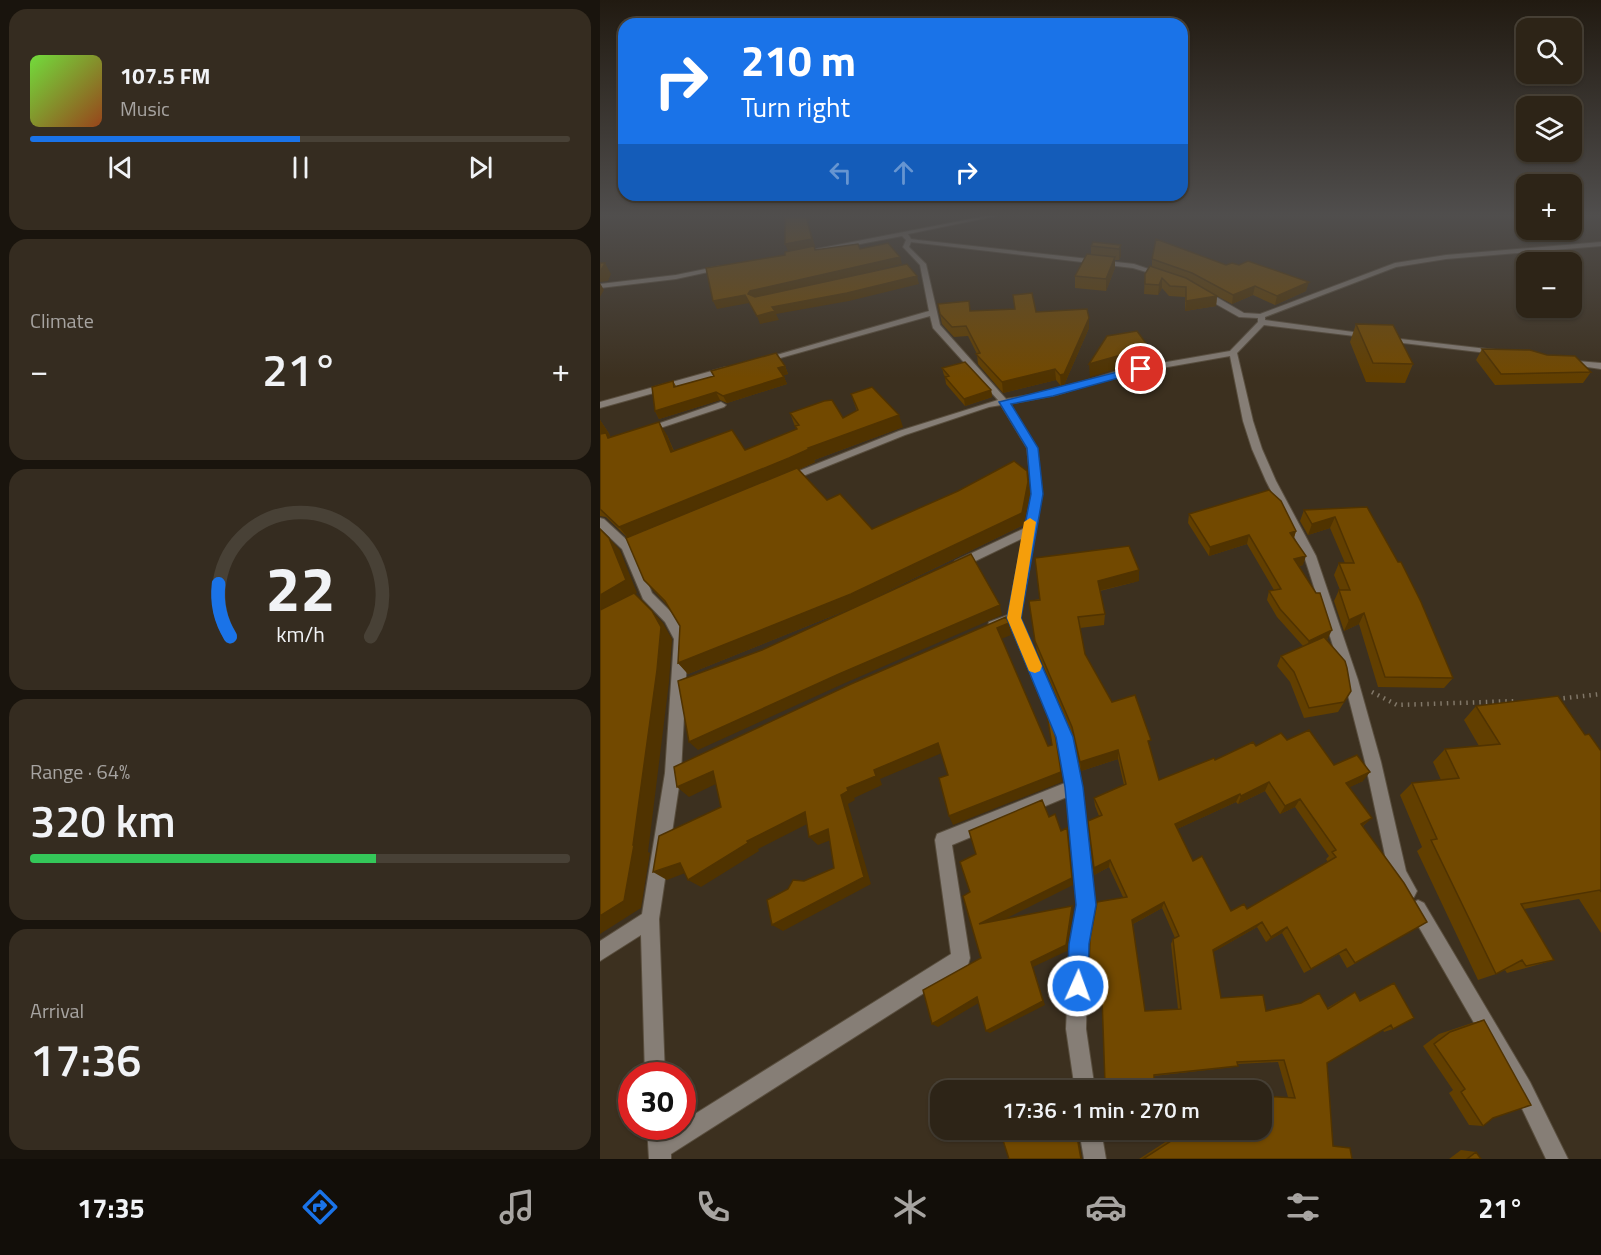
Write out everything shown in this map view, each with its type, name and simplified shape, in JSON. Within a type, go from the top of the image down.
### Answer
[{"type":"street","points":[[600,286],[712,270]]},
{"type":"street","points":[[919,270],[936,326],[1004,402],[1032,448],[1037,494],[1028,531],[1014,618],[1064,737],[1074,787],[1086,905],[1079,944],[1076,1029],[1084,1080]]},
{"type":"street","points":[[1146,270],[1175,280]]},
{"type":"street","points":[[778,483],[903,433],[987,405],[1053,393],[1121,372],[1233,353],[1261,319],[1382,270]]},
{"type":"street","points":[[1197,290],[1242,315],[1261,319],[1502,353]]},
{"type":"street","points":[[758,361],[932,313]]},
{"type":"street","points":[[1233,353],[1248,421],[1257,449],[1270,481],[1310,556],[1351,680],[1373,762],[1398,874],[1522,1089],[1557,1159]]},
{"type":"street","points":[[1557,360],[1601,366]]},
{"type":"street","points":[[600,405],[735,368]]},
{"type":"street","points":[[633,434],[721,405]]},
{"type":"street","points":[[600,522],[627,547],[642,598],[669,618],[681,639],[684,684],[679,770],[650,919],[655,1062]]},
{"type":"street","points":[[945,571],[1028,531]]},
{"type":"street","points":[[627,547],[660,533]]},
{"type":"street","points":[[981,632],[1014,618]]},
{"type":"street","points":[[660,1154],[961,957],[943,840],[1074,787]]},
{"type":"street","points":[[600,952],[650,919]]},
{"type":"street","points":[[1092,1140],[1095,1159]]},
{"type":"path","points":[[1351,680],[1397,705],[1526,701]]},
{"type":"path","points":[[1548,700],[1601,694]]},
{"type":"building","points":[[706,270],[842,270],[750,291],[748,294],[755,297],[879,270],[912,270],[917,276],[847,293],[772,307],[775,311],[757,316],[745,295],[713,301]]},
{"type":"building","points":[[1078,270],[1110,270],[1106,279],[1075,276]]},
{"type":"building","points":[[1147,270],[1162,270],[1186,278],[1217,296],[1186,301],[1186,287],[1170,286],[1162,278],[1159,285],[1145,284]]},
{"type":"building","points":[[1184,270],[1274,270],[1309,282],[1277,296],[1255,286],[1233,295]]},
{"type":"building","points":[[1032,293],[1036,312],[1087,309],[1089,318],[1064,374],[1060,375],[1055,369],[1002,382],[976,354],[980,353],[966,326],[952,327],[940,314],[938,304],[969,301],[970,311],[1015,309],[1013,295]]},
{"type":"building","points":[[1356,324],[1393,325],[1413,364],[1373,363]]},
{"type":"building","points":[[1137,331],[1151,350],[1089,364],[1107,336]]},
{"type":"building","points":[[1482,349],[1530,350],[1547,355],[1575,356],[1591,372],[1501,374]]},
{"type":"building","points":[[776,353],[785,366],[778,368],[784,377],[723,396],[716,392],[655,411],[652,387],[673,381],[674,387],[714,376],[711,371]]},
{"type":"building","points":[[965,362],[991,390],[964,399],[945,377],[949,376],[942,368]]},
{"type":"building","points":[[872,387],[899,415],[808,448],[789,458],[619,527],[600,509],[600,434],[606,433],[608,438],[659,422],[671,452],[732,430],[745,450],[797,429],[795,426],[799,425],[790,413],[824,401],[832,400],[843,418],[858,410],[851,394]]},
{"type":"building","points":[[1014,461],[1027,471],[1028,482],[1022,513],[851,594],[678,663],[680,626],[665,601],[644,580],[626,538],[797,468],[827,500],[840,494],[872,529],[958,491]]},
{"type":"building","points":[[1269,490],[1281,501],[1296,531],[1290,533],[1306,556],[1294,559],[1316,593],[1320,593],[1332,630],[1309,641],[1280,609],[1269,591],[1281,589],[1249,535],[1210,547],[1189,514]]},
{"type":"building","points":[[1367,507],[1398,562],[1401,562],[1421,602],[1453,678],[1385,677],[1364,613],[1349,620],[1339,590],[1350,590],[1339,563],[1354,563],[1335,517],[1312,524],[1304,510]]},
{"type":"building","points":[[600,529],[609,538],[626,580],[600,595]]},
{"type":"building","points":[[1129,546],[1139,570],[1098,581],[1105,614],[1078,617],[1085,654],[1112,702],[1135,695],[1151,740],[1148,741],[1159,780],[1214,758],[1215,760],[1253,742],[1256,746],[1281,733],[1287,740],[1309,730],[1334,765],[1357,755],[1370,772],[1346,783],[1372,818],[1361,824],[1404,883],[1427,922],[1355,963],[1346,949],[1311,969],[1287,927],[1271,937],[1262,922],[1213,950],[1221,998],[1263,995],[1266,1011],[1301,1003],[1319,993],[1328,1009],[1355,992],[1360,1001],[1394,983],[1414,1018],[1393,1029],[1391,1025],[1327,1063],[1333,1146],[1350,1148],[1352,1159],[1143,1159],[1172,1140],[1272,1140],[1272,1097],[1295,1098],[1284,1060],[1237,1062],[1238,1066],[1154,1075],[1154,1079],[1105,1080],[1102,997],[1088,999],[1090,938],[1097,902],[1127,897],[1110,860],[1094,868],[1088,821],[1102,815],[1094,798],[1126,784],[1118,750],[1080,762],[1072,727],[1035,641],[1029,601],[1040,600],[1035,558]],"holes":[[[1269,782],[1285,806],[1300,799],[1336,850],[1332,852],[1336,857],[1247,909],[1244,904],[1231,911],[1202,856],[1193,861],[1175,824]],[[1164,902],[1179,936],[1173,939],[1181,1009],[1145,1011],[1132,920]]]},
{"type":"building","points":[[971,554],[1000,605],[689,742],[678,681],[762,650]]},
{"type":"building","points":[[634,593],[652,611],[661,627],[657,670],[634,845],[624,901],[600,916],[600,610]]},
{"type":"building","points":[[1006,617],[1009,623],[997,628],[1048,746],[1052,745],[1046,709],[1054,727],[1061,772],[949,816],[939,778],[948,775],[938,743],[874,770],[876,776],[847,788],[848,791],[841,795],[864,877],[772,925],[767,900],[788,889],[793,880],[804,881],[834,868],[828,829],[809,837],[805,812],[747,841],[748,843],[688,880],[680,863],[653,872],[659,836],[721,807],[713,771],[677,787],[674,767],[851,684]]},
{"type":"building","points":[[1324,637],[1345,661],[1351,691],[1344,702],[1309,708],[1294,672],[1281,656]]},
{"type":"building","points":[[1558,696],[1585,735],[1589,734],[1601,751],[1601,892],[1600,890],[1521,904],[1554,960],[1526,966],[1522,960],[1496,974],[1431,840],[1437,839],[1412,783],[1459,778],[1445,749],[1500,744],[1476,706]]},
{"type":"building","points":[[1042,800],[1049,817],[1055,814],[1061,831],[1067,828],[1072,878],[979,924],[1072,906],[1066,945],[1031,962],[1043,1001],[986,1031],[977,997],[932,1024],[923,990],[981,958],[963,896],[970,892],[960,862],[976,854],[969,831]]},
{"type":"building","points":[[1484,1020],[1531,1105],[1493,1118],[1483,1126],[1461,1092],[1465,1089],[1434,1044],[1450,1032]]},
{"type":"building","points":[[1003,1140],[1078,1140],[1081,1159],[1009,1159]]},
{"type":"building","points":[[1476,1152],[1481,1159],[1467,1159]]},
{"type":"slow traffic","points":[[1030,522],[1014,618],[1035,666]]},
{"type":"route","points":[[1078,986],[1079,944],[1086,905],[1074,787],[1064,737],[1014,618],[1028,531],[1037,494],[1032,448],[1004,402],[1053,393],[1121,372],[1141,369]]}]
